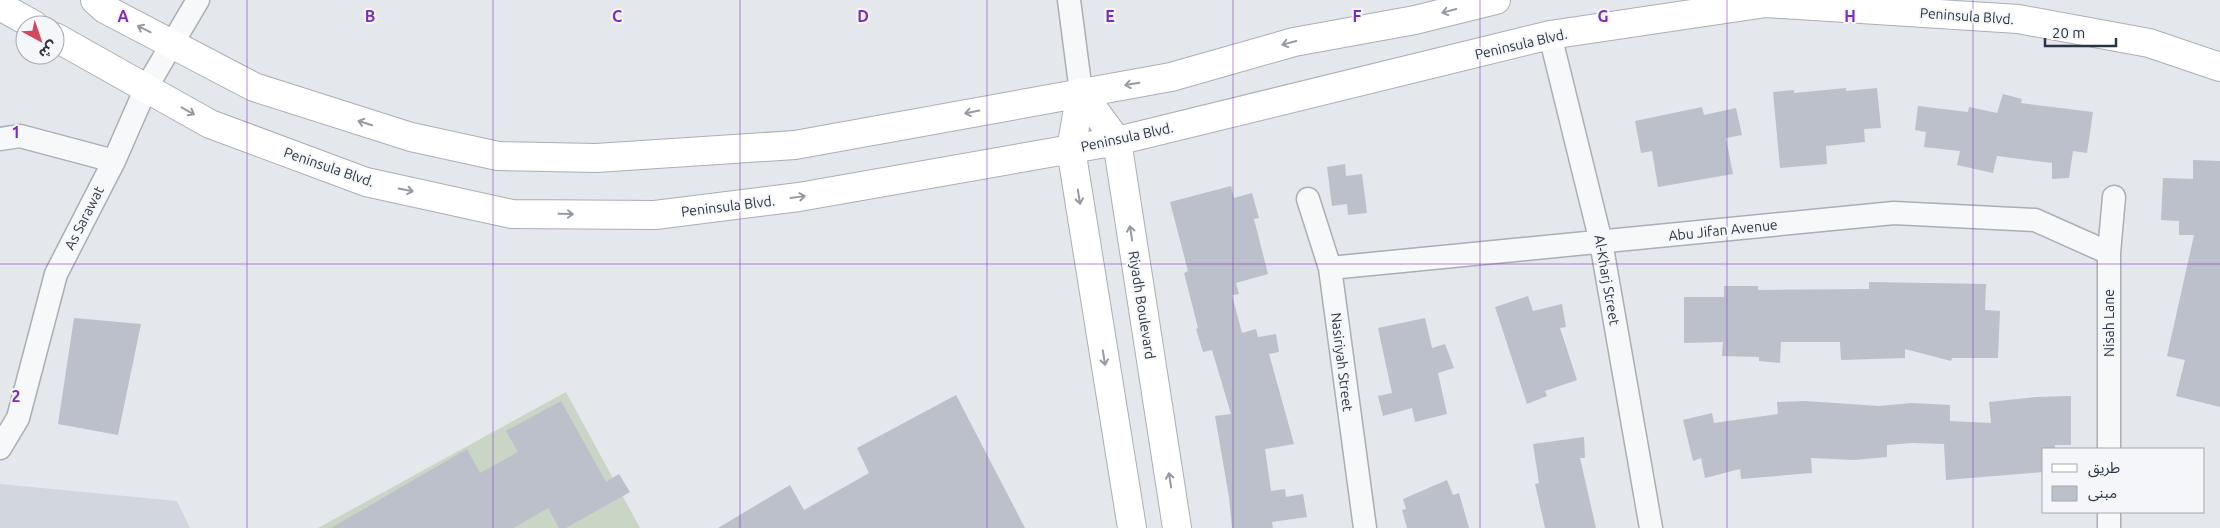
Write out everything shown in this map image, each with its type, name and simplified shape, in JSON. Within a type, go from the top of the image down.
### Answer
[{"type":"main road","points":[[95,0],[106,9],[254,87],[411,138],[498,156],[596,158],[795,144],[1171,77],[1294,42],[1415,20],[1496,0]]},
{"type":"main road","name":"Peninsula Blvd.","points":[[65,43],[210,124],[366,182],[512,214],[655,215],[799,197],[1117,141],[1550,35],[1766,3],[2018,19],[2149,43],[2220,68]]},
{"type":"main road","points":[[0,6],[16,15]]},
{"type":"main road","name":"Riyadh Boulevard","points":[[1081,92],[1117,141],[1177,528]]},
{"type":"main road","name":"Riyadh Boulevard","points":[[1081,92],[1071,149],[1132,528]]},
{"type":"street","name":"As Sarawat","points":[[0,448],[18,418],[56,274],[114,160],[146,88],[198,0]]},
{"type":"street","name":"Riyadh Boulevard","points":[[1069,0],[1081,92]]},
{"type":"street","name":"Al-Kharj Street","points":[[1550,35],[1601,242],[1651,528]]},
{"type":"street","points":[[0,139],[20,136],[114,160]]},
{"type":"street","name":"Nisah Lane","points":[[2109,448],[2109,253],[2114,196]]},
{"type":"street","name":"Nasiriyah Street","points":[[1308,199],[1330,268],[1365,528]]},
{"type":"street","name":"Abu Jifan Avenue","points":[[1330,268],[1391,260],[1601,242],[1894,213],[2035,220],[2109,253]]},
{"type":"street","points":[[2109,513],[2109,528]]},
{"type":"shaded area","points":[[0,484],[177,501],[190,528],[0,528]]},
{"type":"green space","points":[[566,392],[640,528],[318,528]]},
{"type":"building","points":[[1846,88],[1846,91],[1877,88],[1881,128],[1864,129],[1865,142],[1826,146],[1827,164],[1780,168],[1773,92],[1794,90],[1794,93]]},
{"type":"building","points":[[2003,94],[2022,99],[2021,103],[2093,112],[2087,153],[2073,151],[2069,178],[2052,179],[2052,163],[1997,156],[1993,173],[1957,165],[1960,151],[1924,147],[1926,132],[1915,130],[1918,106],[1968,112],[1969,107],[1997,113]]},
{"type":"building","points":[[1702,107],[1704,115],[1736,108],[1742,135],[1726,138],[1733,174],[1658,187],[1652,151],[1641,153],[1635,121]]},
{"type":"building","points":[[2193,160],[2220,161],[2220,407],[2176,396],[2185,360],[2167,356],[2194,235],[2179,235],[2179,221],[2161,220],[2163,178],[2193,179]]},
{"type":"building","points":[[1345,164],[1346,176],[1362,174],[1367,213],[1348,215],[1347,204],[1332,206],[1327,167]]},
{"type":"building","points":[[1231,186],[1234,198],[1252,193],[1259,218],[1254,219],[1268,274],[1236,283],[1239,294],[1232,295],[1242,333],[1256,329],[1258,337],[1276,334],[1279,352],[1269,354],[1294,444],[1265,449],[1271,491],[1285,489],[1286,497],[1303,494],[1307,517],[1272,522],[1273,528],[1232,528],[1229,497],[1215,416],[1231,414],[1212,350],[1203,352],[1196,329],[1198,328],[1184,273],[1188,271],[1170,202]]},
{"type":"building","points":[[1869,282],[1986,284],[1985,310],[2000,311],[1998,358],[1952,358],[1951,361],[1905,349],[1905,358],[1841,360],[1840,342],[1781,342],[1780,363],[1759,361],[1759,357],[1722,356],[1723,342],[1684,343],[1684,297],[1724,297],[1724,286],[1758,286],[1758,290],[1869,289]]},
{"type":"building","points":[[1528,296],[1533,311],[1562,304],[1566,327],[1560,328],[1577,380],[1545,391],[1547,396],[1527,404],[1495,307]]},
{"type":"building","points":[[74,318],[141,324],[118,435],[58,424]]},
{"type":"building","points":[[1425,318],[1432,348],[1445,344],[1454,368],[1438,373],[1447,414],[1415,422],[1412,408],[1383,416],[1378,396],[1392,393],[1378,328]]},
{"type":"building","points":[[956,395],[1025,528],[718,528],[790,485],[804,510],[869,473],[857,448]]},
{"type":"building","points":[[2071,396],[2071,445],[2055,445],[2055,448],[2042,448],[2042,472],[1946,480],[1944,444],[1912,443],[1887,445],[1887,457],[1854,460],[1811,458],[1812,473],[1741,479],[1740,469],[1705,478],[1701,458],[1693,461],[1683,420],[1712,413],[1714,423],[1778,414],[1777,402],[1805,401],[1879,406],[1912,403],[1950,405],[1950,421],[1991,423],[1989,402]]},
{"type":"building","points":[[561,401],[606,482],[619,474],[630,492],[566,528],[559,528],[548,508],[514,528],[331,528],[467,449],[480,473],[518,452],[506,431]]},
{"type":"building","points":[[1584,437],[1585,458],[1580,458],[1596,528],[1545,528],[1535,484],[1539,483],[1533,444]]},
{"type":"building","points":[[1447,480],[1453,495],[1459,493],[1469,528],[1407,528],[1402,510],[1406,509],[1403,499]]}]
